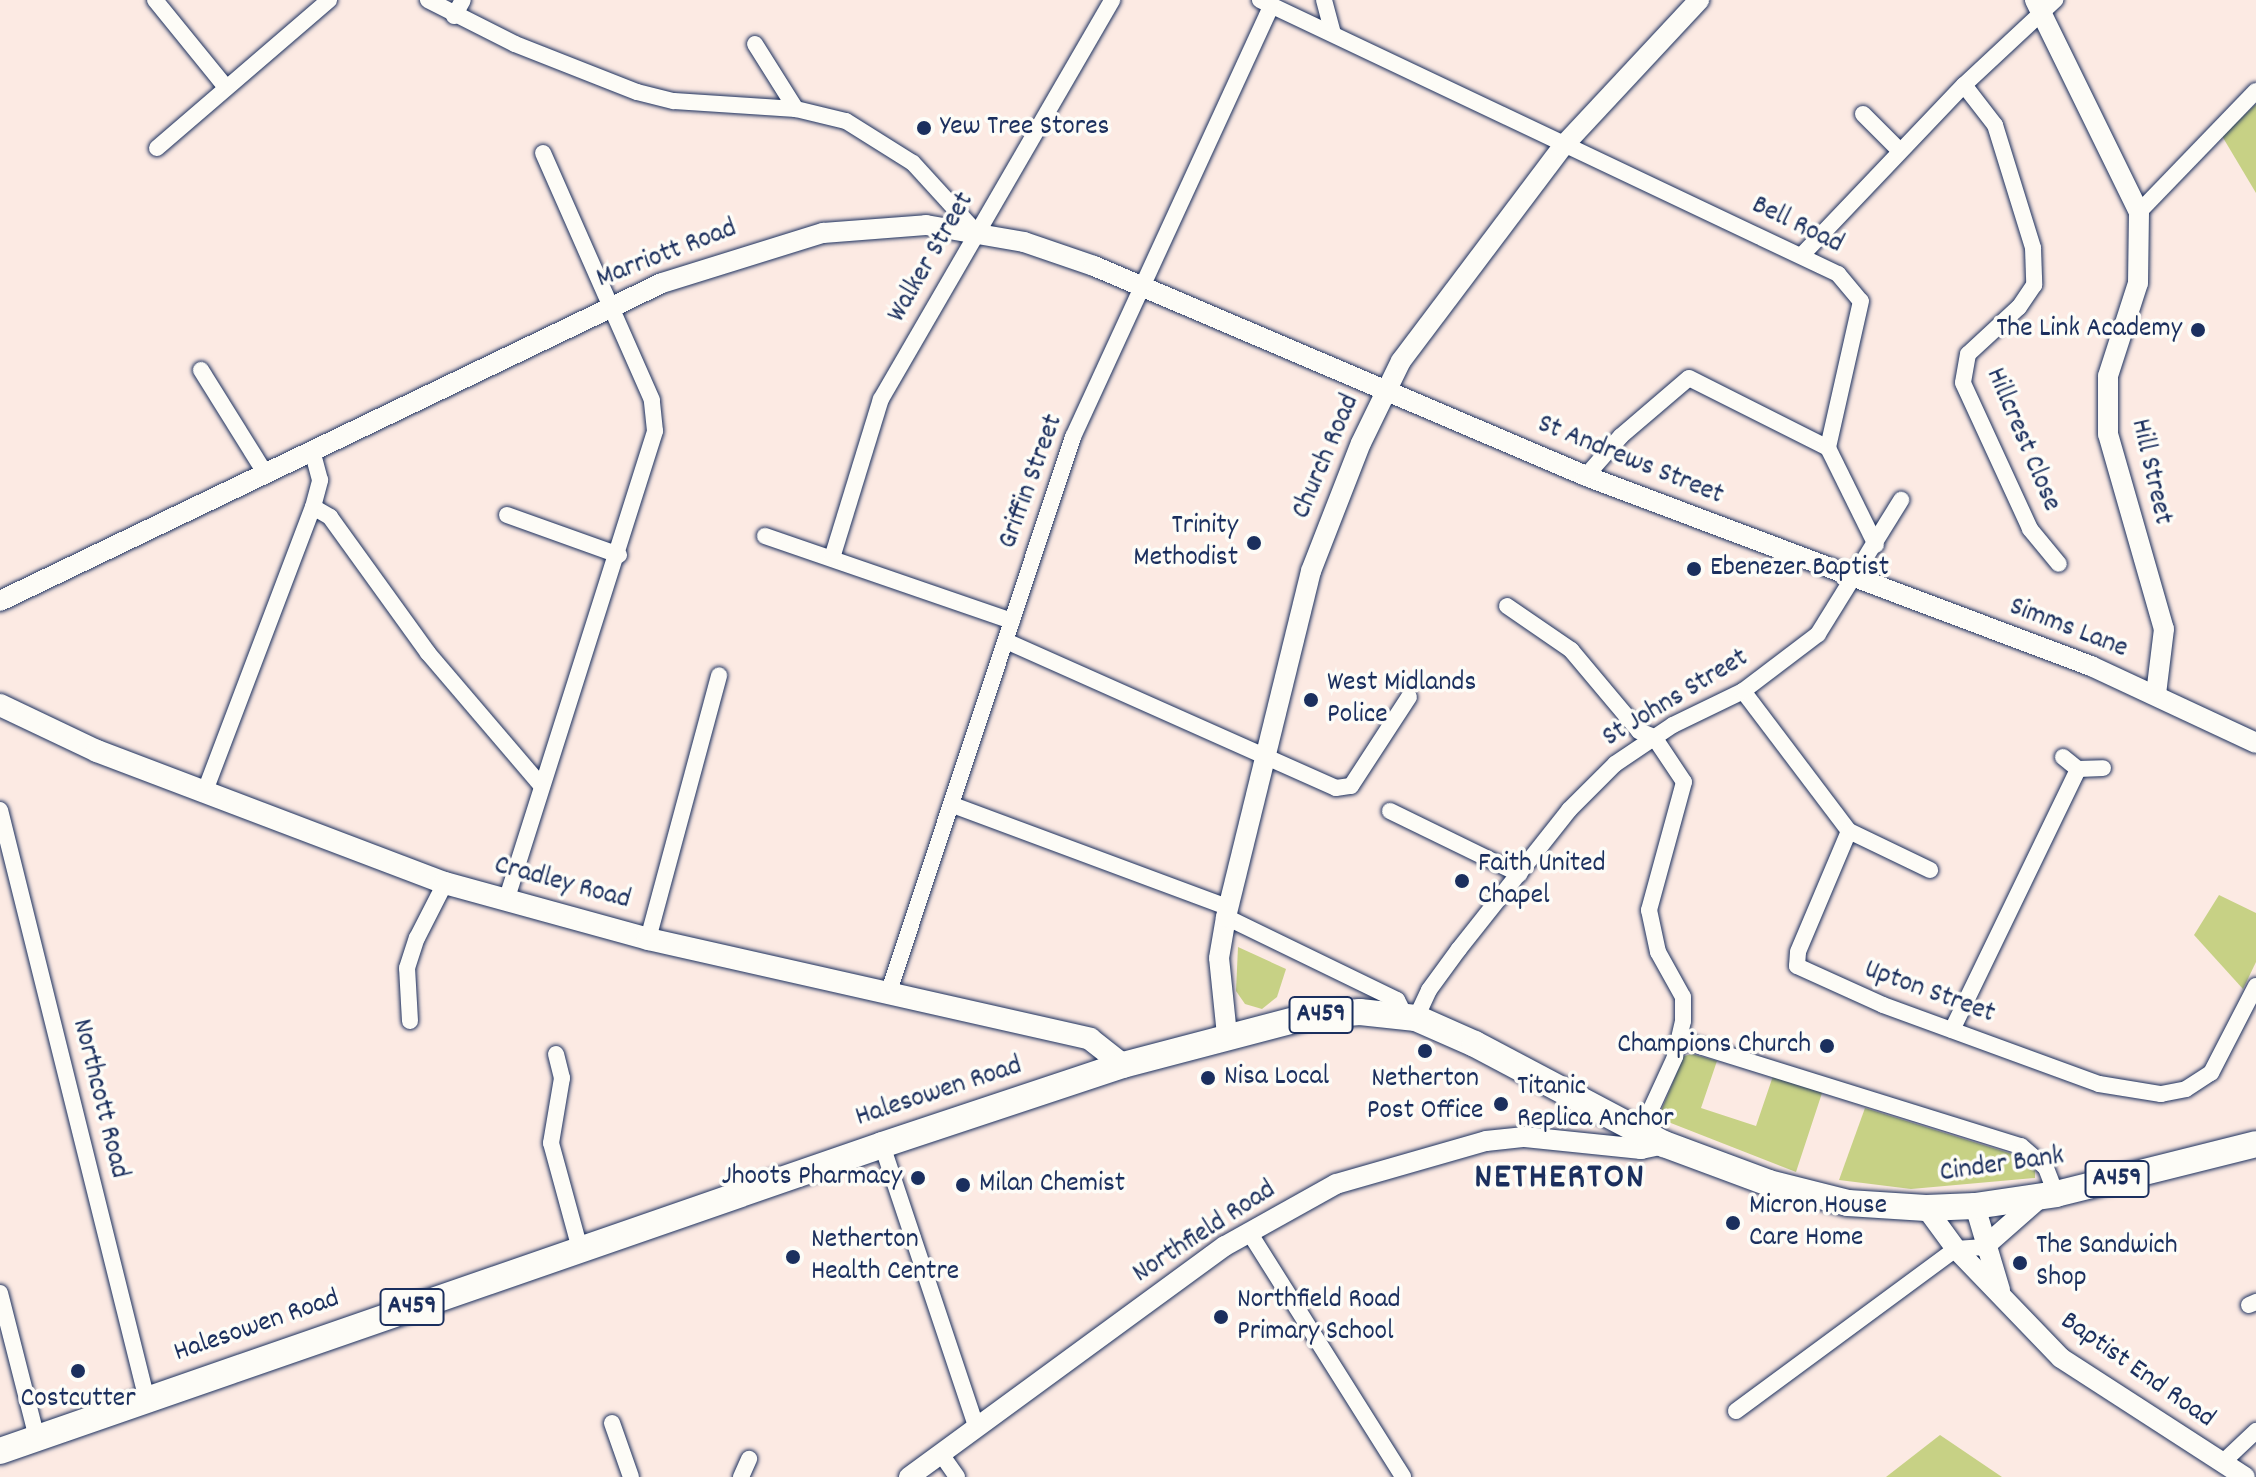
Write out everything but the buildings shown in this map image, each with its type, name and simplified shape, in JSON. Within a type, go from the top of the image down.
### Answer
[{"type":"main road","name":"Cradley Road","points":[[0,705],[97,751],[445,883],[648,939],[1090,1039],[1123,1065]]},
{"type":"main road","name":"Halesowen Road","points":[[0,1451],[882,1145],[1123,1065],[1227,1035],[1310,1016],[1410,1017],[1664,1144],[1783,1187],[1848,1203],[1896,1207]]},
{"type":"main road","name":"Cinder Bank","points":[[1896,1207],[1975,1206],[2050,1195],[2256,1144]]},
{"type":"street","points":[[155,0],[225,86]]},
{"type":"street","points":[[157,148],[225,86],[329,0]]},
{"type":"street","points":[[428,0],[454,16],[637,92],[674,101],[796,109],[846,121],[895,150],[942,191],[975,231]]},
{"type":"street","points":[[454,16],[463,0]]},
{"type":"street","name":"Walker Street","points":[[832,558],[881,399],[975,231],[1112,0]]},
{"type":"street","points":[[1324,0],[1333,34]]},
{"type":"street","name":"Church Road","points":[[1227,1035],[1219,958],[1227,912],[1324,532],[1387,389],[1401,361],[1563,146],[1699,0]]},
{"type":"street","name":"Bell Road","points":[[1265,3],[1838,274],[1861,301],[1828,448]]},
{"type":"street","name":"Griffin Street","points":[[888,994],[1073,437],[1143,287],[1265,3]]},
{"type":"street","points":[[1802,255],[2044,4]]},
{"type":"street","name":"Hill Street","points":[[2044,4],[2139,212],[2138,283],[2108,376],[2108,434],[2164,629],[2156,694]]},
{"type":"street","points":[[755,44],[796,109]]},
{"type":"street","name":"Hillcrest Close","points":[[1964,85],[1995,125],[2033,248],[2034,285],[2019,307],[1968,354],[1963,383],[2030,529],[2059,564]]},
{"type":"street","points":[[2139,212],[2256,91]]},
{"type":"street","points":[[1863,114],[1900,151]]},
{"type":"street","points":[[506,901],[540,784],[619,555],[655,431],[652,400],[543,153]]},
{"type":"street","name":"Marriott Road","points":[[0,601],[610,306],[727,259],[823,233],[926,225],[975,231],[1024,242],[1143,287],[1387,389]]},
{"type":"street","points":[[201,370],[265,473]]},
{"type":"street","points":[[1586,476],[1621,436],[1689,378],[1828,448],[1876,545]]},
{"type":"street","name":"St Andrews Street","points":[[1387,389],[1586,476],[1855,580]]},
{"type":"street","points":[[205,791],[313,507],[320,480],[312,451]]},
{"type":"street","name":"St Johns Street","points":[[1410,1017],[1519,874],[1615,764],[1654,737],[1743,691],[1818,634],[1855,580],[1901,500]]},
{"type":"street","points":[[313,507],[330,517],[428,653],[540,784]]},
{"type":"street","points":[[507,515],[619,555]]},
{"type":"street","points":[[765,536],[1012,621]]},
{"type":"street","name":"Simms Lane","points":[[1855,580],[2156,694],[2256,743]]},
{"type":"street","points":[[1507,606],[1553,633],[1639,731],[1654,737],[1684,782],[1649,910],[1658,952],[1683,997],[1680,1040],[1640,1133]]},
{"type":"street","points":[[1006,641],[1267,754],[1336,788],[1351,786],[1409,697]]},
{"type":"street","points":[[648,939],[719,675]]},
{"type":"street","points":[[1743,691],[1849,831],[1930,870]]},
{"type":"street","points":[[2063,757],[2078,769],[2103,768]]},
{"type":"street","points":[[1952,1030],[2078,769]]},
{"type":"street","points":[[953,805],[1227,912],[1397,1000],[1410,1017]]},
{"type":"street","name":"Northcott Road","points":[[0,810],[147,1400]]},
{"type":"street","points":[[1390,811],[1519,874]]},
{"type":"street","name":"Upton Street","points":[[1849,831],[1798,952],[1797,966],[1812,976],[1952,1030],[2132,1093],[2186,1089],[2211,1073],[2256,986]]},
{"type":"street","points":[[410,1021],[407,968],[445,883]]},
{"type":"street","points":[[1680,1040],[2021,1146],[2046,1168],[2050,1195],[1984,1247],[1956,1249],[1736,1411]]},
{"type":"street","points":[[556,1054],[562,1078],[551,1143],[580,1249]]},
{"type":"street","points":[[1575,1141],[1591,1134],[1604,1113]]},
{"type":"street","name":"Northfield Road","points":[[909,1477],[1249,1232],[1336,1184],[1425,1155],[1525,1137],[1641,1149],[1664,1144]]},
{"type":"street","points":[[882,1145],[977,1429]]},
{"type":"street","name":"Baptist End Road","points":[[1975,1206],[1984,1247],[2005,1301]]},
{"type":"street","name":"Baptist End Road","points":[[1926,1208],[1956,1249],[2061,1358],[2245,1477]]},
{"type":"street","points":[[1249,1232],[1403,1477]]},
{"type":"street","points":[[0,1293],[37,1438]]},
{"type":"street","points":[[612,1423],[631,1477]]},
{"type":"street","points":[[2222,1463],[2256,1431]]},
{"type":"street","points":[[941,1454],[957,1477]]},
{"type":"street","points":[[741,1477],[749,1459]]},
{"type":"green space","points":[[2256,104],[2256,193],[2222,136]]},
{"type":"green space","points":[[2219,895],[2256,913],[2256,962],[2243,989],[2194,935]]},
{"type":"green space","points":[[1238,947],[1286,969],[1277,997],[1262,1009],[1245,1004],[1236,991]]},
{"type":"green space","points":[[1692,1054],[1717,1061],[1701,1108],[1756,1126],[1773,1076],[1823,1090],[1796,1172],[1658,1118],[1684,1056]]},
{"type":"green space","points":[[1865,1108],[2025,1158],[2035,1166],[2035,1178],[1911,1189],[1839,1180]]},
{"type":"green space","points":[[1940,1435],[2002,1477],[1886,1477]]},
{"type":"place","name":"Yew Tree Stores","points":[[924,128]]},
{"type":"place","name":"The Link Academy","points":[[2198,330]]},
{"type":"place","name":"Trinity Methodist","points":[[1254,543]]},
{"type":"place","name":"Ebenezer Baptist","points":[[1694,569]]},
{"type":"place","name":"West Midlands Police","points":[[1311,700]]},
{"type":"place","name":"Faith United Chapel","points":[[1462,881]]},
{"type":"place","name":"Champions Church","points":[[1827,1046]]},
{"type":"place","name":"Netherton Post Office","points":[[1425,1051]]},
{"type":"place","name":"Nisa Local","points":[[1208,1078]]},
{"type":"place","name":"Titanic Replica Anchor","points":[[1501,1104]]},
{"type":"place","name":"Jhoots Pharmacy","points":[[918,1178]]},
{"type":"place","name":"Milan Chemist","points":[[963,1185]]},
{"type":"place","name":"Micron House Care Home","points":[[1733,1223]]},
{"type":"place","name":"Netherton Health Centre","points":[[793,1257]]},
{"type":"place","name":"The Sandwich Shop","points":[[2020,1263]]},
{"type":"place","name":"Northfield Road Primary School","points":[[1221,1317]]},
{"type":"place","name":"Costcutter","points":[[78,1371]]},
{"type":"district","name":"NETHERTON","points":[[1560,1180]]}]
